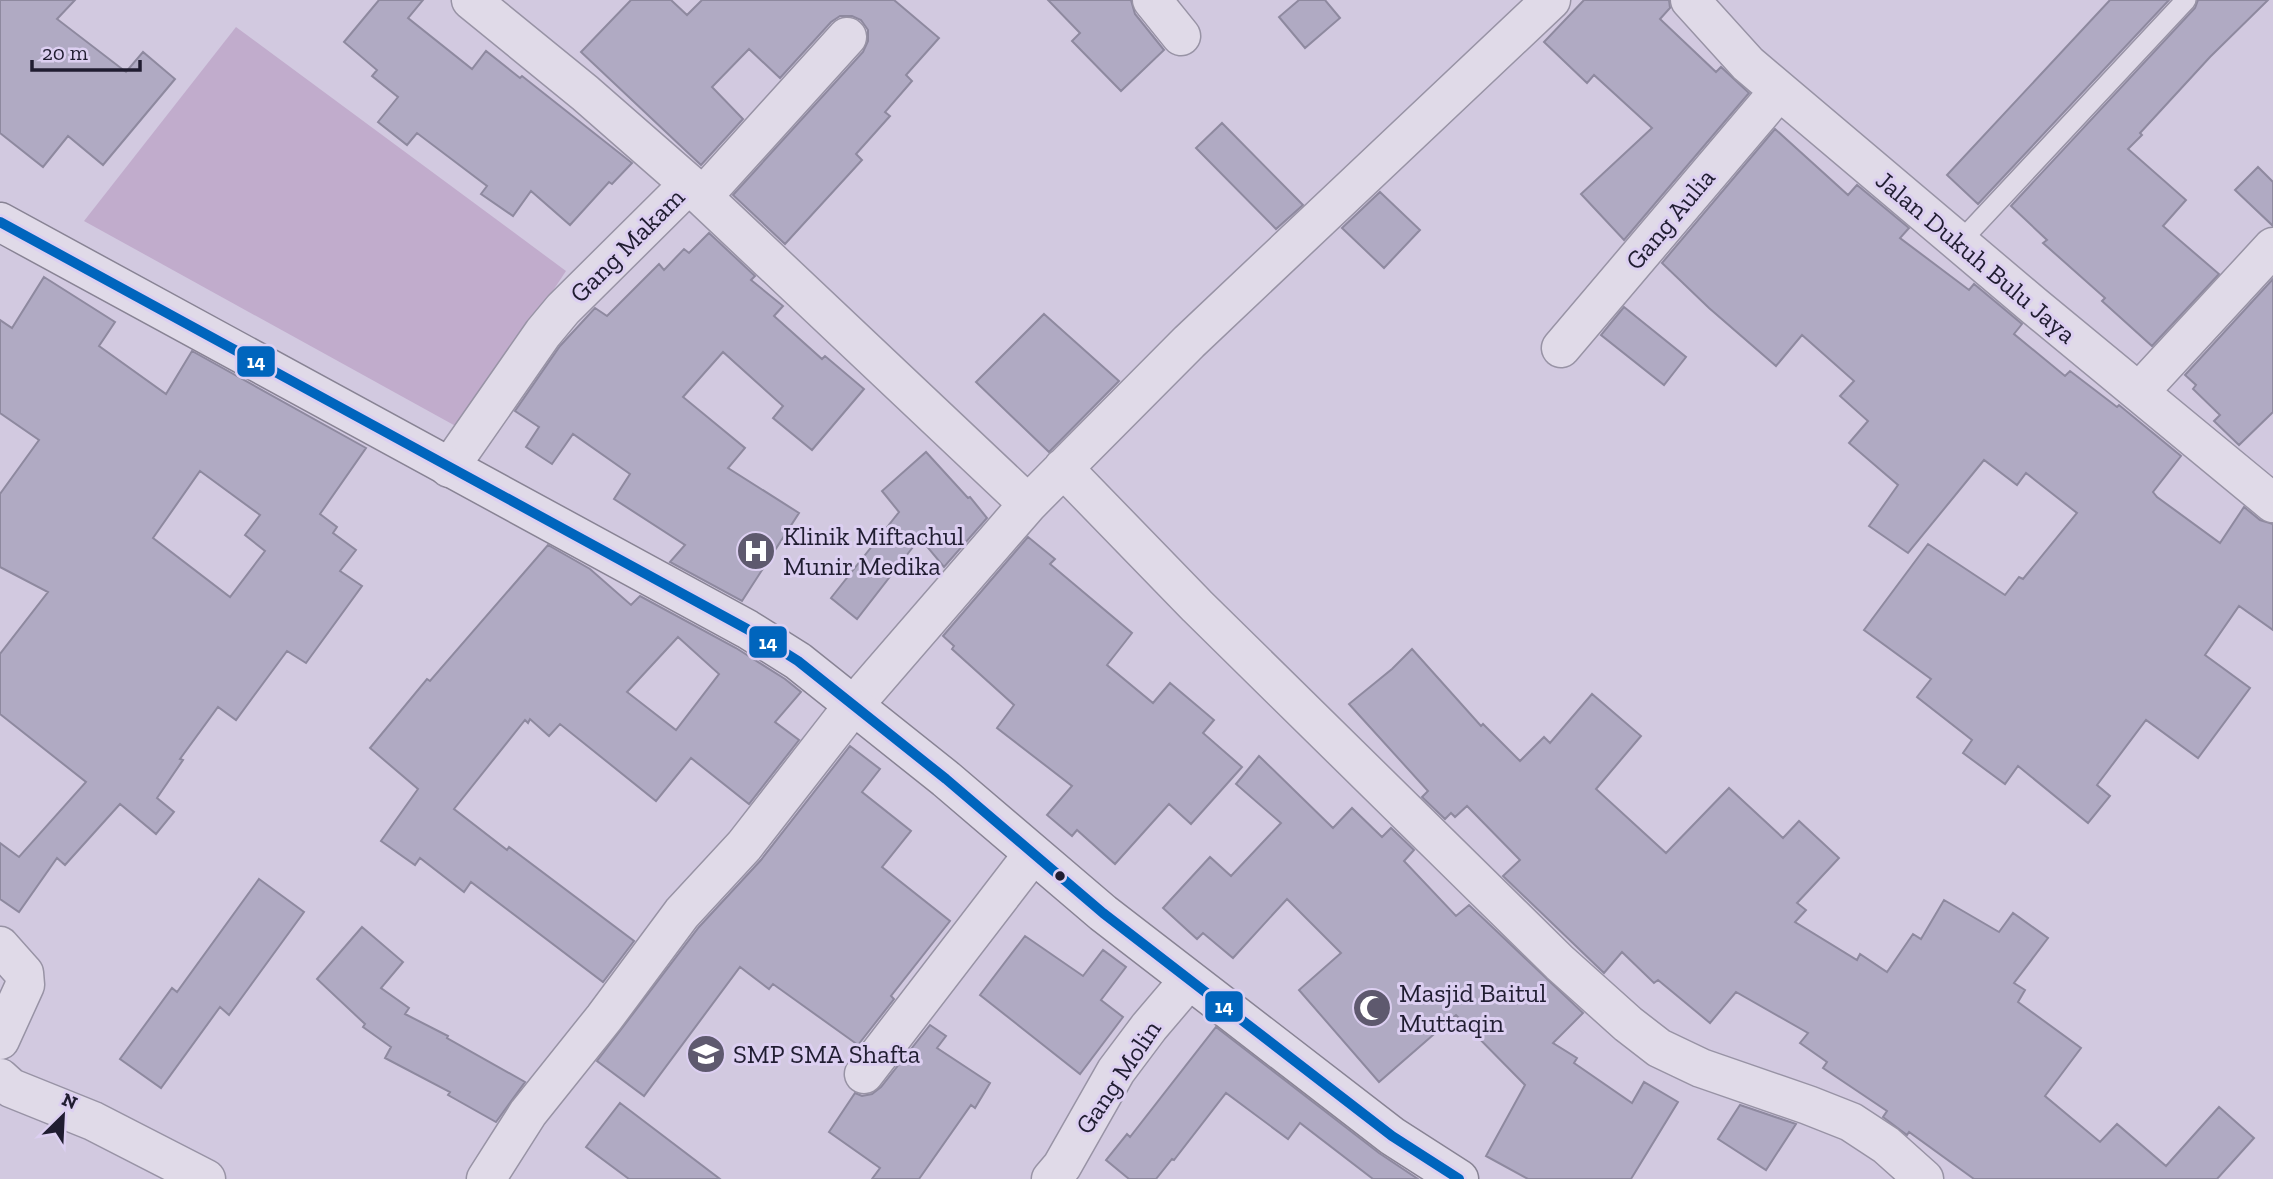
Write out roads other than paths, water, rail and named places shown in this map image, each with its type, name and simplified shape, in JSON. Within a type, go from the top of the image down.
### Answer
[{"type":"street","name":"Gang Makam","points":[[449,468],[543,333],[563,309],[696,190],[585,93],[471,0]]},
{"type":"street","points":[[1152,0],[1181,36]]},
{"type":"street","points":[[486,1179],[528,1114],[682,913],[744,846],[853,706],[1028,504],[1189,342],[1551,0]]},
{"type":"street","name":"Jalan Dukuh Bulu Jaya","points":[[1690,0],[1748,64],[1779,91],[2273,503]]},
{"type":"street","points":[[847,37],[696,190],[1028,504]]},
{"type":"street","name":"Gang Aulia","points":[[1561,348],[1779,91]]},
{"type":"street","points":[[0,222],[747,629],[798,661],[946,779],[1103,913],[1392,1136],[1459,1179]]},
{"type":"street","points":[[2139,393],[2273,247]]},
{"type":"street","points":[[1063,468],[1197,606],[1560,963],[1628,1024],[1659,1048],[1701,1068],[1851,1122],[1886,1145],[1906,1174]]},
{"type":"street","points":[[864,1074],[1033,854]]},
{"type":"street","points":[[0,946],[17,963],[23,973],[25,985],[0,1040]]},
{"type":"street","name":"Gang Molin","points":[[1051,1179],[1062,1166],[1116,1071],[1189,980]]},
{"type":"street","points":[[0,1079],[11,1088],[93,1121],[205,1179]]},
{"type":"lane","points":[[1959,243],[2186,0]]},
{"type":"place","name":"Klinik Miftachul Munir Medika","points":[[756,551]]},
{"type":"place","name":"Masjid Baitul Muttaqin","points":[[1372,1008]]},
{"type":"place","name":"SMP SMA Shafta","points":[[706,1054]]}]
